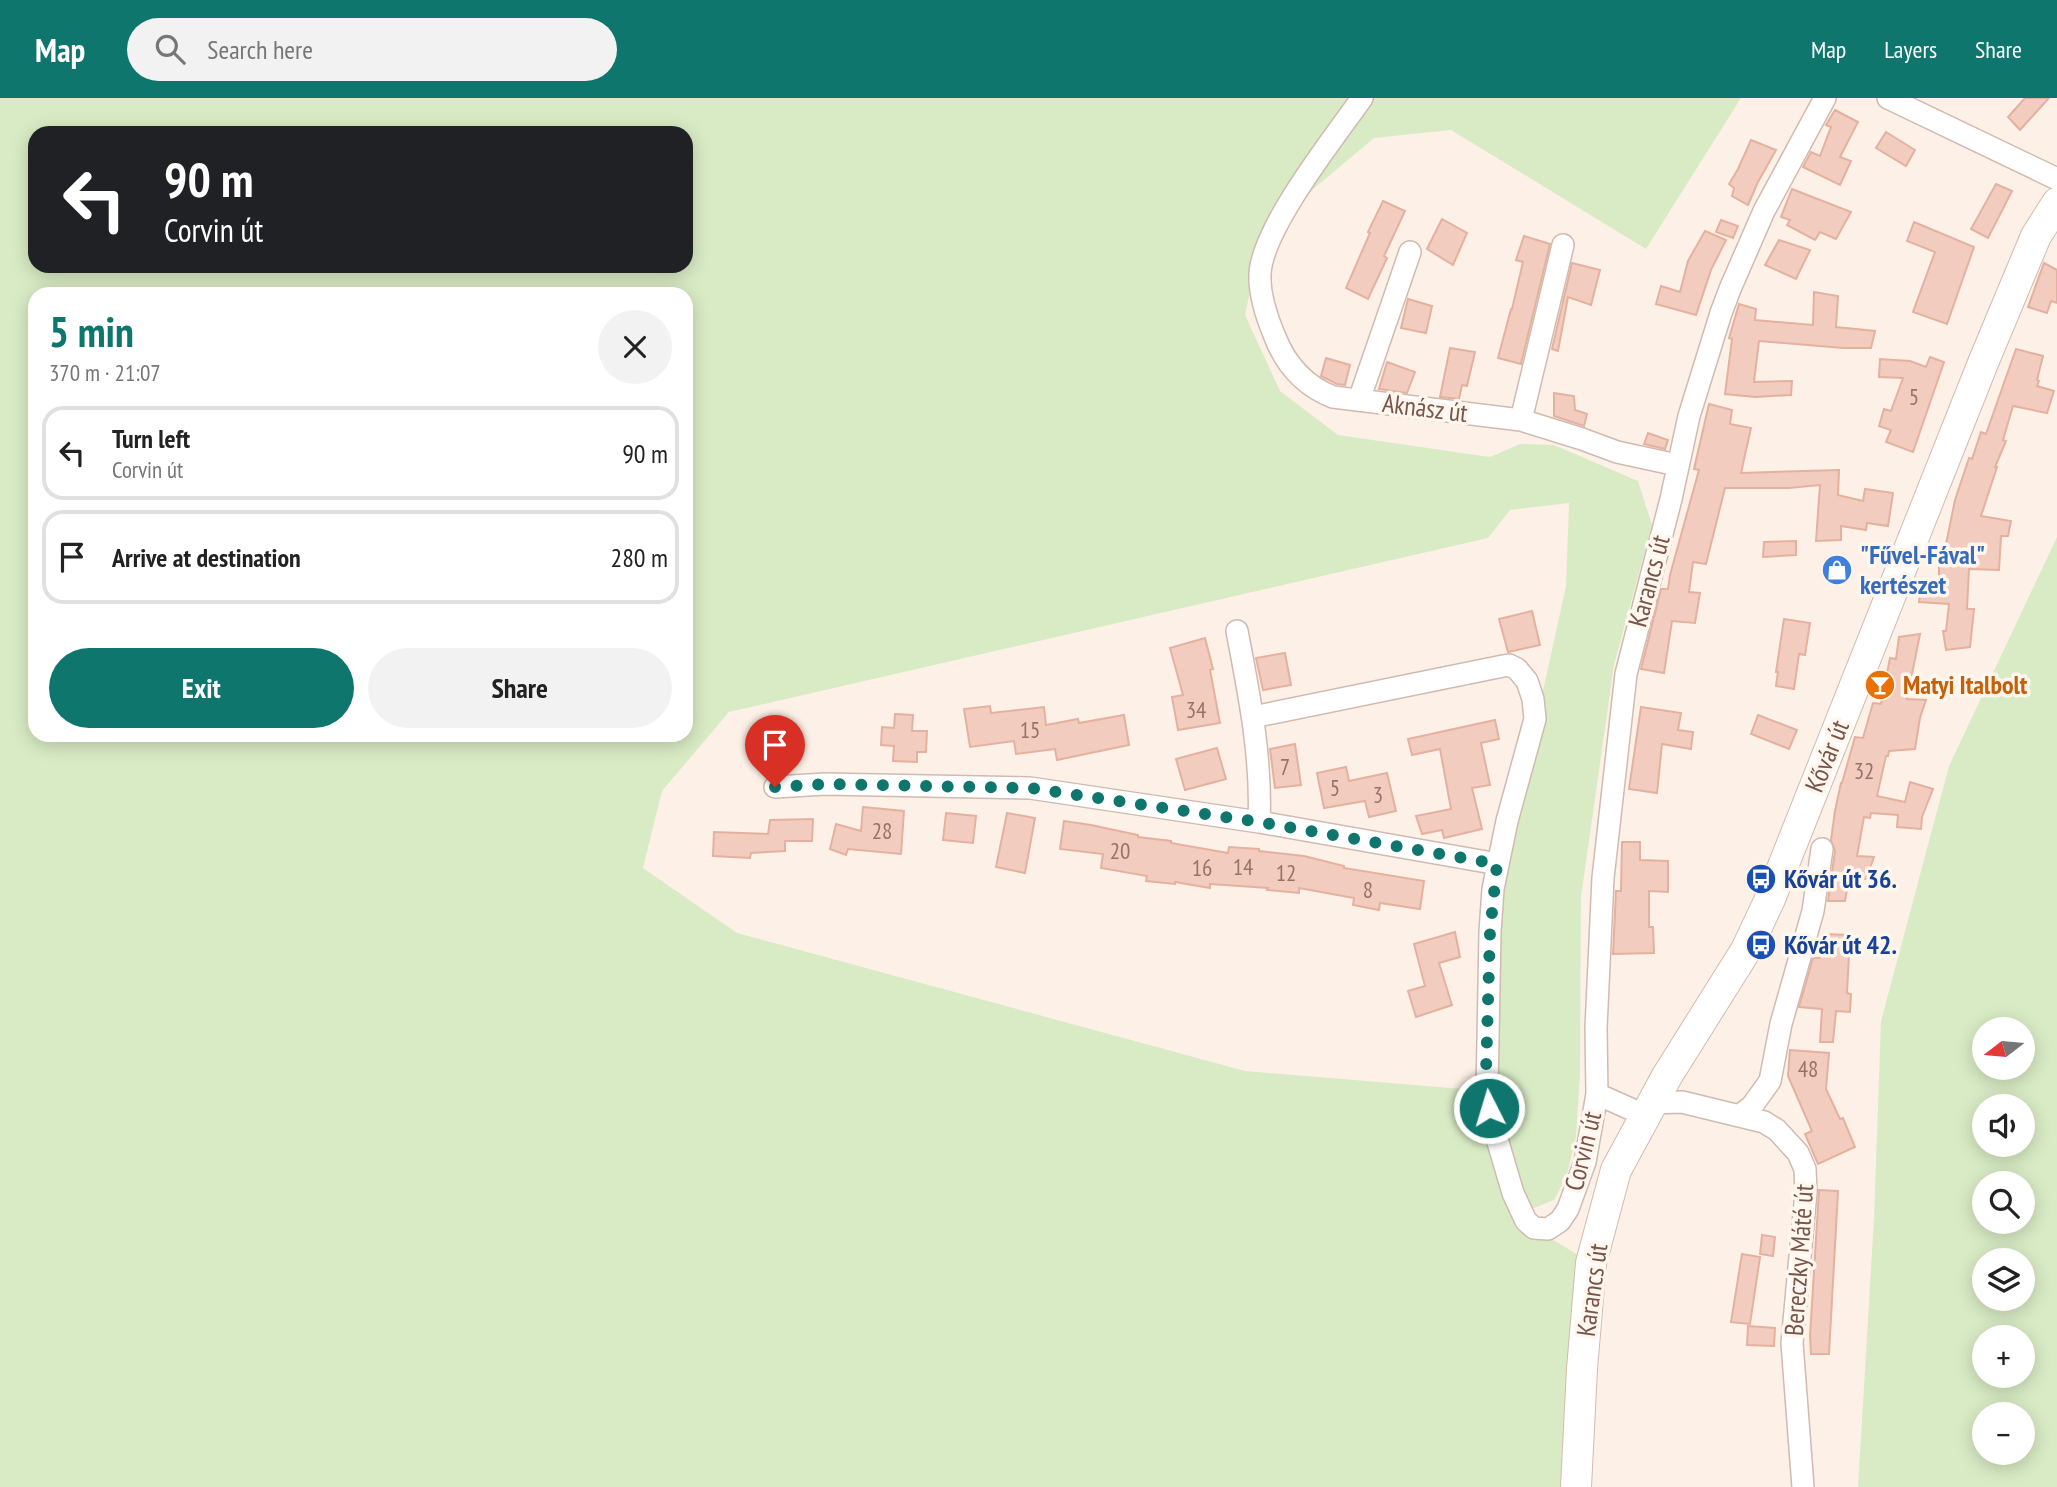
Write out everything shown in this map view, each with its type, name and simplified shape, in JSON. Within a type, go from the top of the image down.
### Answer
[{"type":"main road","name":"Kővár út","points":[[1648,1109],[1746,950],[1770,899],[1987,352],[2036,236],[2057,203]]},
{"type":"main road","name":"Karancs út","points":[[1576,1487],[1581,1369],[1591,1263],[1616,1170],[1648,1109]]},
{"type":"street","points":[[1359,400],[1321,393],[1310,386],[1292,367],[1271,328],[1260,274],[1270,235],[1362,98]]},
{"type":"street","name":"Karancs út","points":[[1597,1094],[1597,989],[1603,878],[1626,674],[1698,385],[1730,289],[1764,211],[1825,98]]},
{"type":"street","points":[[1888,98],[2057,178]]},
{"type":"street","points":[[1521,420],[1563,245]]},
{"type":"street","name":"Aknász út","points":[[1410,252],[1359,400],[1521,420],[1617,452],[1677,466]]},
{"type":"street","points":[[1237,631],[1260,773],[1259,822]]},
{"type":"street","name":"Corvin út","points":[[1253,717],[1508,665],[1517,668],[1529,685],[1535,719],[1497,864],[1490,932],[1487,1092],[1492,1122],[1513,1193],[1526,1221],[1534,1228],[1548,1229],[1554,1226],[1568,1209],[1585,1162],[1597,1094]]},
{"type":"street","points":[[775,787],[825,784],[1030,788],[1259,822],[1497,864]]},
{"type":"street","points":[[1739,1116],[1752,1107],[1770,1082],[1781,1024],[1813,911],[1822,849]]},
{"type":"street","points":[[1597,1094],[1648,1109]]},
{"type":"street","name":"Bereczky Máté út","points":[[1648,1109],[1682,1102],[1763,1122],[1777,1130],[1798,1153],[1805,1169],[1806,1192],[1792,1343],[1803,1487]]},
{"type":"green space","points":[[0,98],[1741,98],[1646,249],[1451,130],[1374,138],[1263,231],[1245,315],[1280,391],[1338,435],[1490,457],[1520,444],[1554,445],[1638,481],[1652,525],[1614,665],[1581,897],[1580,1074],[1576,1137],[1566,1178],[1554,1200],[1534,1208],[1520,1208],[1534,1228],[1591,1263],[1576,1487],[0,1487]],"holes":[[[1569,503],[1566,586],[1490,932],[1487,1091],[1245,1071],[737,933],[643,868],[662,791],[729,712],[1488,538],[1510,510]]]},
{"type":"green space","points":[[2057,537],[2057,1487],[1858,1487],[1874,1218],[1881,1021],[1949,766]]},
{"type":"building","points":[[2025,98],[2049,98],[2020,130],[2008,117]]},
{"type":"building","points":[[1835,110],[1858,122],[1840,157],[1851,161],[1840,185],[1803,167],[1811,152],[1820,156],[1831,127],[1826,125]]},
{"type":"building","points":[[1886,132],[1915,150],[1906,166],[1876,148]]},
{"type":"building","points":[[1751,140],[1776,150],[1748,205],[1732,196],[1734,188],[1729,184]]},
{"type":"building","points":[[1996,184],[2012,191],[1988,238],[1971,229]]},
{"type":"building","points":[[1792,189],[1851,212],[1836,239],[1820,232],[1815,240],[1787,225],[1790,220],[1781,217]]},
{"type":"building","points":[[1383,201],[1405,211],[1368,299],[1346,288]]},
{"type":"building","points":[[1442,219],[1467,233],[1453,265],[1427,249]]},
{"type":"building","points":[[1721,220],[1738,226],[1733,238],[1716,232]]},
{"type":"building","points":[[1914,222],[1974,247],[1947,324],[1913,312],[1935,252],[1907,241]]},
{"type":"building","points":[[1705,231],[1726,240],[1711,270],[1696,315],[1656,304],[1661,286],[1680,292],[1688,261]]},
{"type":"building","points":[[1524,236],[1550,244],[1521,364],[1498,358],[1523,262],[1516,260]]},
{"type":"building","points":[[1779,240],[1810,250],[1796,279],[1765,265]]},
{"type":"building","points":[[1572,263],[1600,270],[1591,305],[1568,297],[1558,351],[1552,349]]},
{"type":"building","points":[[2044,263],[2057,270],[2057,303],[2051,301],[2047,313],[2028,307]]},
{"type":"building","points":[[1814,292],[1838,296],[1836,327],[1875,331],[1871,348],[1759,341],[1754,382],[1792,381],[1791,395],[1755,397],[1725,394],[1732,339],[1729,338],[1739,304],[1756,309],[1755,320],[1813,325]]},
{"type":"building","points":[[1408,299],[1432,306],[1426,333],[1401,328]]},
{"type":"building","points":[[1450,348],[1475,352],[1467,386],[1462,385],[1459,399],[1440,397]]},
{"type":"building","points":[[2016,349],[2043,356],[2037,386],[2054,391],[2047,413],[2013,406],[2003,440],[2006,441],[1995,467],[1981,516],[2011,521],[2008,536],[2001,536],[1999,570],[1969,569],[1967,609],[1974,609],[1970,647],[1946,650],[1943,631],[1946,631],[1949,604],[1919,602],[1921,584],[1939,585],[1939,549],[1945,549],[1955,500],[1969,458],[1972,459],[1981,432],[1986,434]]},
{"type":"building","points":[[1930,357],[1944,362],[1913,452],[1886,442],[1891,430],[1879,426],[1884,409],[1891,411],[1903,378],[1879,377],[1880,359],[1910,361],[1926,367]]},
{"type":"building","points":[[1326,358],[1350,365],[1345,385],[1321,376]]},
{"type":"building","points":[[1387,362],[1415,372],[1407,393],[1379,389]]},
{"type":"building","points":[[1554,393],[1574,396],[1575,410],[1587,414],[1584,426],[1554,416]]},
{"type":"building","points":[[1709,404],[1732,410],[1730,424],[1751,428],[1741,473],[1839,470],[1838,495],[1863,501],[1865,489],[1893,493],[1888,526],[1867,523],[1866,530],[1841,526],[1841,540],[1816,541],[1820,485],[1725,488],[1706,564],[1693,562],[1689,592],[1700,593],[1695,623],[1672,621],[1664,673],[1641,669],[1661,589],[1668,589],[1699,470],[1694,469]]},
{"type":"building","points":[[1648,433],[1668,440],[1665,449],[1644,444]]},
{"type":"building","points":[[1796,541],[1796,555],[1763,557],[1764,542]]},
{"type":"building","points":[[1532,611],[1540,645],[1508,652],[1499,619]]},
{"type":"building","points":[[1784,619],[1810,623],[1805,655],[1799,654],[1794,689],[1776,686]]},
{"type":"building","points":[[1920,634],[1907,699],[1926,700],[1915,749],[1889,751],[1877,796],[1905,802],[1910,782],[1933,789],[1922,817],[1921,829],[1897,827],[1898,815],[1871,813],[1870,818],[1864,817],[1857,856],[1874,857],[1866,879],[1849,878],[1845,901],[1828,901],[1835,851],[1831,840],[1835,811],[1855,737],[1863,738],[1873,703],[1881,704],[1890,658],[1896,659],[1899,637]]},
{"type":"building","points":[[1205,638],[1213,669],[1210,670],[1220,723],[1178,730],[1172,697],[1183,695],[1170,648]]},
{"type":"building","points":[[1285,653],[1291,685],[1263,690],[1256,658]]},
{"type":"building","points":[[990,706],[991,713],[1044,707],[1046,725],[1078,719],[1079,723],[1124,715],[1129,745],[1057,760],[1055,749],[1016,754],[1014,741],[970,747],[964,709]]},
{"type":"building","points":[[1641,707],[1681,713],[1678,730],[1693,732],[1691,749],[1662,744],[1657,793],[1629,789]]},
{"type":"building","points":[[895,714],[913,715],[912,731],[927,731],[926,752],[917,752],[917,762],[893,761],[894,746],[881,745],[882,727],[894,728]]},
{"type":"building","points":[[1758,715],[1797,730],[1789,749],[1751,734]]},
{"type":"building","points":[[1495,720],[1499,739],[1481,743],[1490,785],[1472,788],[1482,829],[1444,838],[1442,830],[1422,834],[1416,816],[1451,809],[1440,749],[1412,755],[1408,739]]},
{"type":"building","points":[[1295,744],[1301,785],[1275,788],[1270,749]]},
{"type":"building","points":[[1217,748],[1226,779],[1185,790],[1176,759]]},
{"type":"building","points":[[1346,767],[1349,781],[1387,773],[1396,811],[1369,817],[1365,801],[1324,808],[1317,773]]},
{"type":"building","points":[[863,807],[904,811],[901,854],[848,849],[846,855],[830,849],[836,824],[861,831]]},
{"type":"building","points":[[946,813],[976,816],[973,843],[943,840]]},
{"type":"building","points":[[1007,813],[1035,818],[1025,873],[996,867]]},
{"type":"building","points":[[813,819],[812,841],[785,841],[785,851],[751,853],[750,858],[713,856],[714,832],[768,834],[770,820]]},
{"type":"building","points":[[1064,821],[1228,853],[1229,847],[1304,856],[1344,868],[1424,881],[1420,909],[1380,903],[1379,910],[1353,905],[1354,898],[1299,888],[1299,893],[1267,890],[1268,888],[1210,884],[1210,888],[1175,882],[1146,881],[1147,876],[1101,868],[1103,854],[1060,849]]},
{"type":"building","points":[[1622,842],[1640,842],[1640,860],[1668,861],[1668,892],[1649,891],[1649,927],[1653,927],[1654,953],[1613,954],[1616,891],[1621,891]]},
{"type":"building","points":[[1455,932],[1460,957],[1439,963],[1452,1005],[1416,1017],[1408,991],[1425,986],[1414,944]]},
{"type":"building","points":[[1822,934],[1850,935],[1847,993],[1851,994],[1850,1012],[1836,1011],[1833,1042],[1820,1042],[1822,1009],[1799,1007],[1813,958],[1820,958]]},
{"type":"building","points":[[1790,1050],[1829,1053],[1826,1089],[1840,1119],[1843,1118],[1855,1147],[1818,1164],[1805,1134],[1812,1131],[1788,1076]]},
{"type":"building","points":[[1819,1190],[1838,1191],[1829,1354],[1811,1354]]},
{"type":"building","points":[[1762,1235],[1775,1237],[1773,1256],[1760,1254]]},
{"type":"building","points":[[1742,1254],[1760,1257],[1750,1324],[1731,1322]]},
{"type":"building","points":[[1748,1326],[1775,1328],[1774,1346],[1747,1345]]},
{"type":"place","name":"\"Fűvel-Fával\" kertészet","points":[[1837,570]]},
{"type":"place","name":"Matyi Italbolt","points":[[1880,685]]},
{"type":"place","name":"Kővár út 36.","points":[[1761,879]]},
{"type":"place","name":"Kővár út 42.","points":[[1761,945]]},
{"type":"route","points":[[775,787],[825,784],[1030,788],[1259,822],[1497,864],[1490,932],[1486,1072],[1489,1108]]}]
